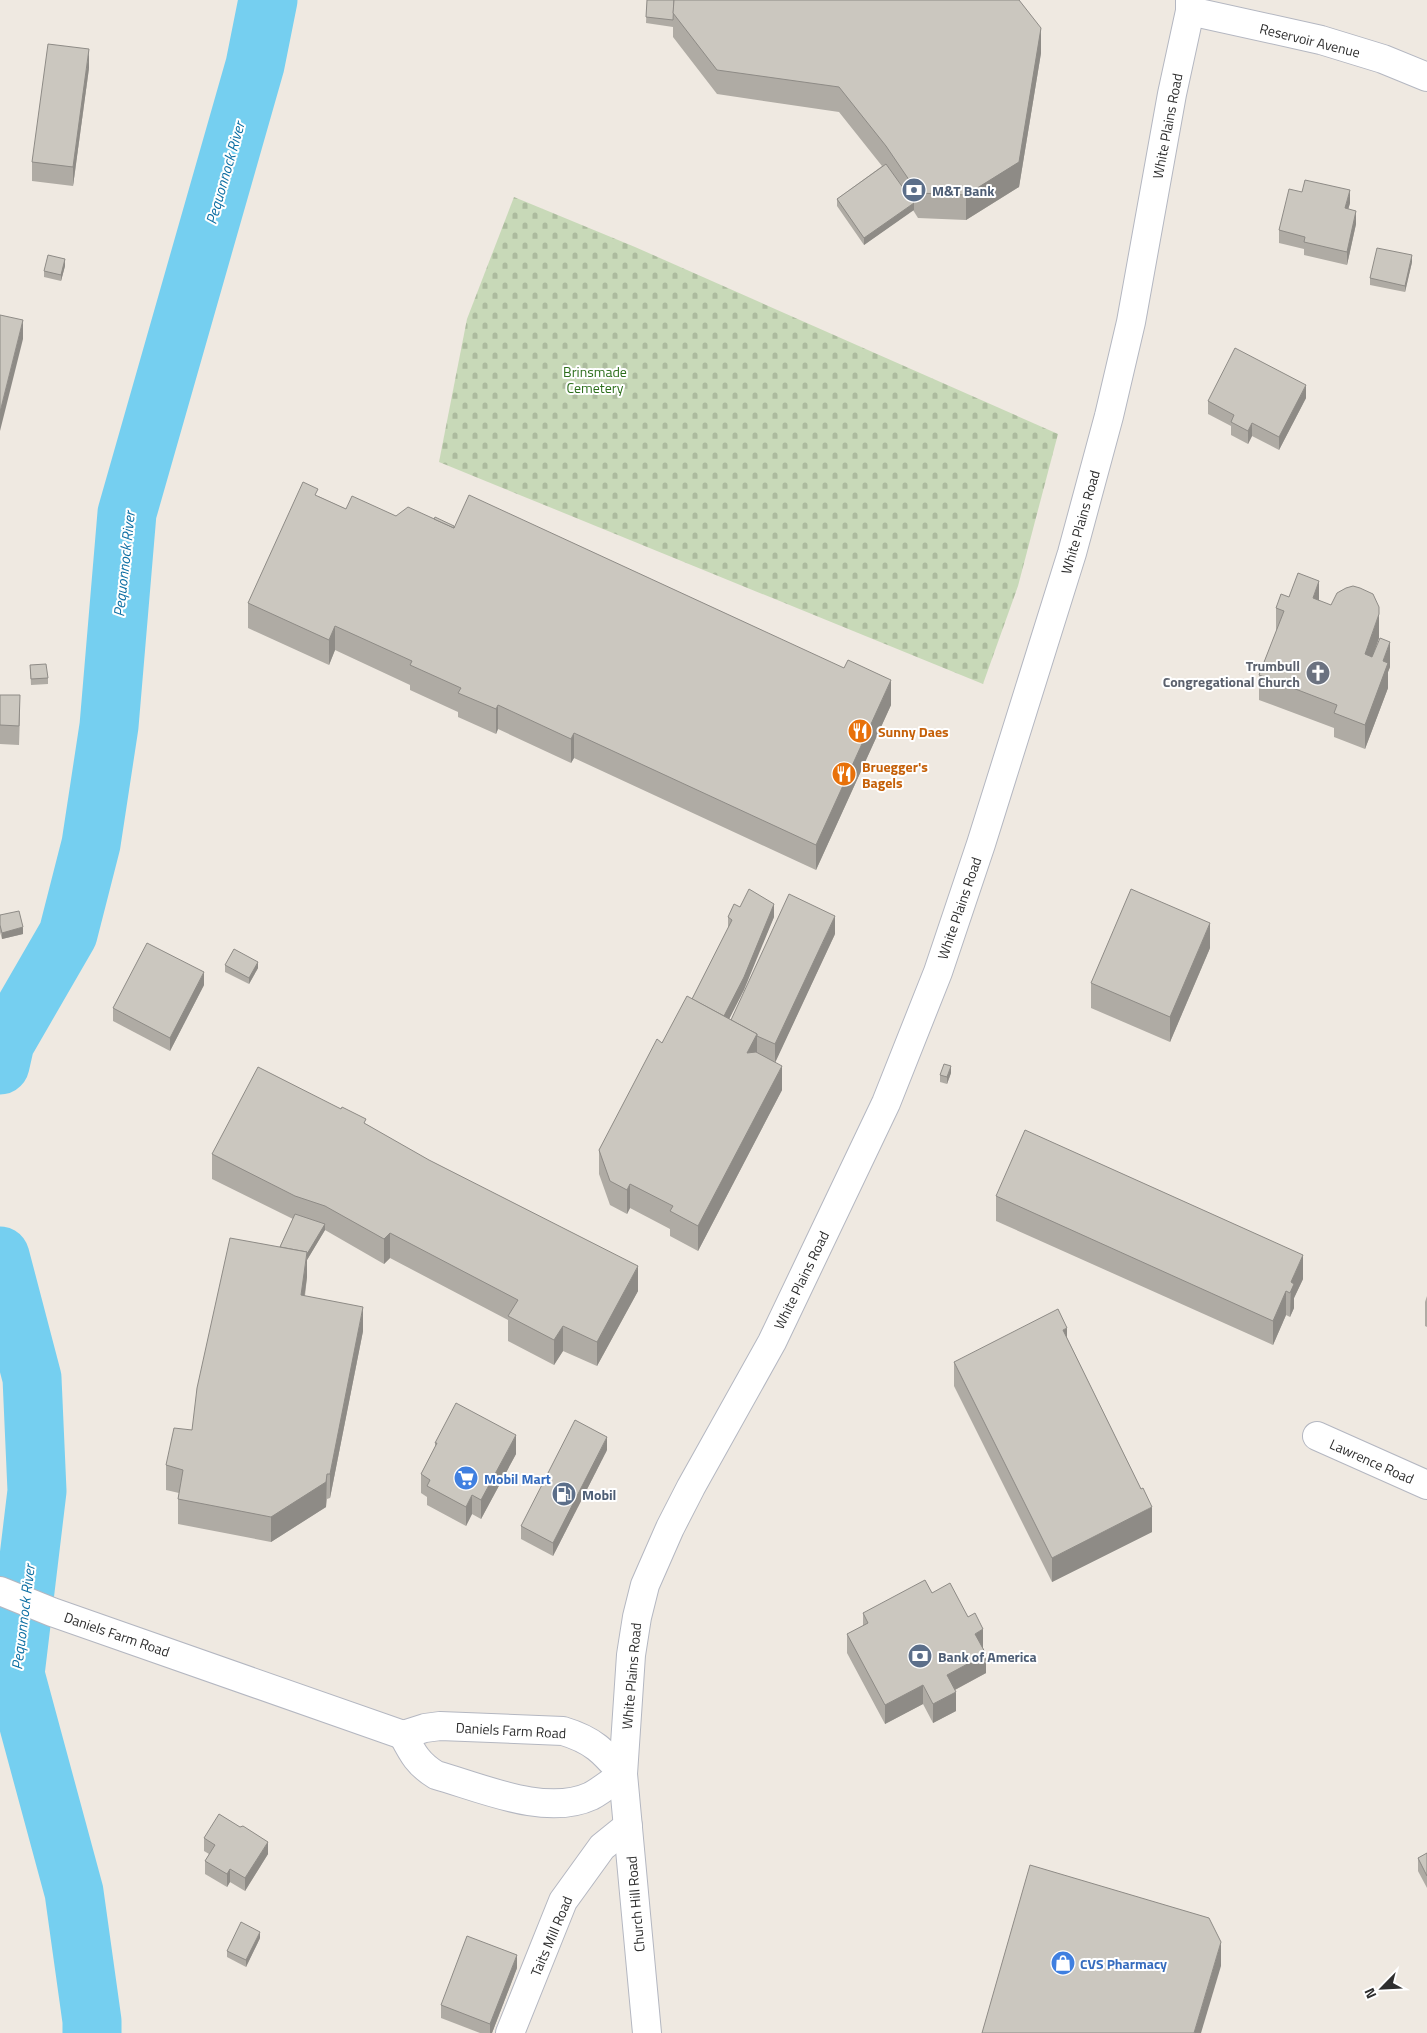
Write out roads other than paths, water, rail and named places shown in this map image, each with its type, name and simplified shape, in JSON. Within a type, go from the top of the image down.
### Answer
[{"type":"main road","name":"Reservoir Avenue","points":[[1190,5],[1321,40],[1383,59],[1427,77]]},
{"type":"main road","name":"White Plains Road","points":[[623,1774],[631,1655],[636,1617],[645,1585],[670,1528],[691,1487],[772,1342],[886,1102],[938,972],[981,844],[1072,553],[1109,416],[1131,322],[1190,5]]},
{"type":"main road","name":"Lawrence Road","points":[[1317,1436],[1427,1485]]},
{"type":"main road","name":"Daniels Farm Road","points":[[0,1591],[52,1612],[403,1735],[425,1728],[440,1726],[563,1731],[582,1737],[602,1751],[623,1774]]},
{"type":"main road","points":[[403,1735],[423,1767],[436,1775],[533,1803],[556,1805],[576,1801],[592,1795],[623,1774]]},
{"type":"main road","name":"Church Hill Road","points":[[623,1774],[647,2033]]},
{"type":"main road","name":"Taits Mill Road","points":[[510,2033],[563,1902],[602,1848],[628,1826]]},
{"type":"waterway","name":"Pequonnock River","points":[[0,1065],[5,1043],[68,934],[91,844],[109,726],[127,513],[255,65],[268,0]]},
{"type":"waterway","name":"Pequonnock River","points":[[0,1256],[32,1378],[37,1491],[15,1674],[74,1892],[92,2021],[92,2033]]},
{"type":"place","name":"M&T Bank","points":[[914,190]]},
{"type":"place","name":"Trumbull Congregational Church","points":[[1318,673]]},
{"type":"place","name":"Sunny Daes","points":[[860,731]]},
{"type":"place","name":"Bruegger's Bagels","points":[[844,774]]},
{"type":"place","name":"Mobil Mart","points":[[466,1478]]},
{"type":"place","name":"Mobil","points":[[564,1494]]},
{"type":"place","name":"Bank of America","points":[[920,1656]]},
{"type":"place","name":"CVS Pharmacy","points":[[1063,1963]]},
{"type":"park label","name":"Brinsmade Cemetery","points":[[595,380]]}]
